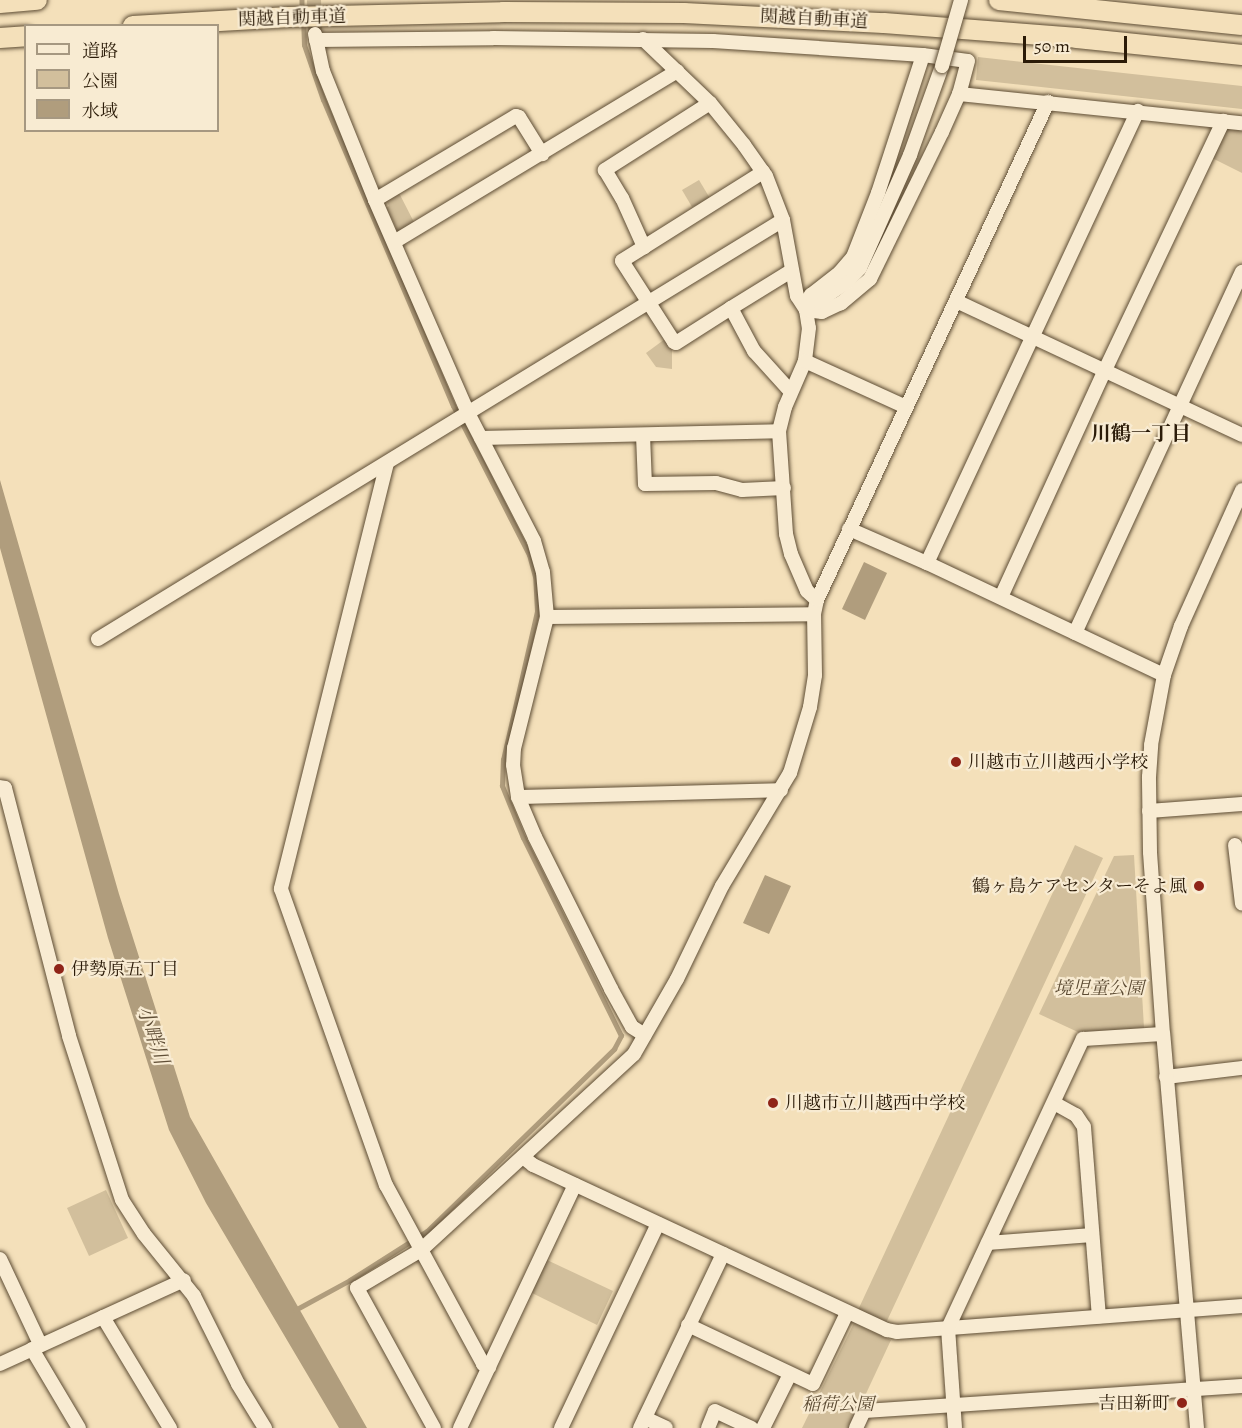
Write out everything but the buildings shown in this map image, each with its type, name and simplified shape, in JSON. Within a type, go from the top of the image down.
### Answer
[{"type":"highway","points":[[0,3],[37,0]]},
{"type":"highway","points":[[999,0],[1242,25]]},
{"type":"highway","name":"関越自動車道","points":[[167,24],[504,12],[684,13],[884,23],[1077,38],[1242,55]]},
{"type":"highway","points":[[0,38],[24,36]]},
{"type":"street","points":[[806,310],[848,282],[860,268],[918,136],[961,0]]},
{"type":"street","points":[[645,1035],[632,1027],[610,989],[535,837],[518,797],[513,765],[514,748],[547,617],[543,572],[534,541],[468,413],[375,200],[323,70],[316,37],[643,39],[784,45],[923,55],[968,61],[959,94],[870,279],[841,303],[822,312],[806,310]]},
{"type":"street","points":[[643,39],[710,103],[763,172],[783,220],[797,296],[806,310],[809,328],[805,360],[791,392],[779,431],[786,534],[791,554],[815,607]]},
{"type":"street","points":[[806,310],[811,294],[840,272],[856,250],[882,184],[923,55]]},
{"type":"street","points":[[394,242],[677,71]]},
{"type":"street","points":[[959,94],[1242,123]]},
{"type":"street","points":[[434,1428],[357,1288],[421,1250],[625,1065],[645,1035],[676,979],[722,886],[790,773],[810,707],[815,675],[815,607],[1048,102]]},
{"type":"street","points":[[644,246],[622,198],[605,170],[710,103]]},
{"type":"street","points":[[927,563],[1138,111]]},
{"type":"street","points":[[375,200],[516,116],[519,117],[542,154]]},
{"type":"street","points":[[1001,597],[1223,121]]},
{"type":"street","points":[[763,172],[622,261],[676,343],[791,271]]},
{"type":"street","points":[[98,639],[783,220]]},
{"type":"street","points":[[1076,633],[1242,272]]},
{"type":"street","points":[[956,301],[1033,335],[1242,435]]},
{"type":"street","points":[[731,308],[754,351],[791,392]]},
{"type":"street","points":[[805,360],[906,408]]},
{"type":"street","points":[[481,438],[779,431]]},
{"type":"street","points":[[643,435],[645,484],[716,483],[742,490],[784,488]]},
{"type":"street","points":[[387,463],[281,888],[375,1157],[396,1209],[483,1364],[489,1367]]},
{"type":"street","points":[[1197,1428],[1163,1034],[1149,810],[1151,745],[1164,675],[1188,607],[1242,490]]},
{"type":"street","points":[[849,530],[1001,597],[1164,675]]},
{"type":"street","points":[[547,617],[815,607]]},
{"type":"street","points":[[0,787],[5,788],[69,1036],[122,1200],[144,1234],[183,1280],[265,1428]]},
{"type":"street","points":[[518,797],[781,790]]},
{"type":"street","points":[[1149,810],[1242,804]]},
{"type":"street","points":[[1235,845],[1242,904]]},
{"type":"street","points":[[955,1428],[948,1328],[1083,1039],[1163,1034]]},
{"type":"street","points":[[1166,1077],[1242,1068]]},
{"type":"street","points":[[1054,1103],[1076,1115],[1083,1127],[1099,1316]]},
{"type":"street","points":[[522,1157],[533,1165],[847,1313],[897,1332],[1242,1306]]},
{"type":"street","points":[[460,1428],[575,1185]]},
{"type":"street","points":[[561,1428],[658,1224]]},
{"type":"street","points":[[988,1243],[1092,1235]]},
{"type":"street","points":[[666,1428],[642,1423],[723,1254]]},
{"type":"street","points":[[0,1259],[36,1347],[78,1428]]},
{"type":"street","points":[[0,1364],[183,1280]]},
{"type":"street","points":[[688,1325],[813,1384],[847,1313]]},
{"type":"street","points":[[103,1317],[170,1428]]},
{"type":"street","points":[[763,1428],[790,1374]]},
{"type":"street","points":[[856,1428],[864,1411],[1242,1386]]},
{"type":"street","points":[[708,1428],[715,1411],[751,1428]]},
{"type":"green space","points":[[978,57],[1242,86],[1242,109],[976,80]]},
{"type":"green space","points":[[1228,128],[1242,129],[1242,173],[1212,158]]},
{"type":"green space","points":[[699,180],[711,200],[692,207],[682,190]]},
{"type":"green space","points":[[398,191],[416,226],[398,232],[386,208],[389,206],[385,198]]},
{"type":"green space","points":[[665,339],[672,349],[672,369],[656,367],[646,353]]},
{"type":"green space","points":[[1075,845],[1103,858],[886,1323],[858,1310]]},
{"type":"green space","name":"境児童公園","points":[[1134,855],[1144,1028],[1080,1033],[1039,1014],[1114,856]]},
{"type":"green space","points":[[106,1190],[128,1238],[89,1256],[67,1208]]},
{"type":"green space","points":[[547,1260],[613,1291],[597,1325],[532,1293]]},
{"type":"green space","name":"稲荷公園","points":[[854,1323],[891,1340],[850,1428],[802,1428]]},
{"type":"water","name":"小畔川","points":[[0,480],[119,894],[190,1117],[367,1428],[339,1428],[206,1203],[169,1130],[108,938],[0,548]]},
{"type":"water","points":[[864,562],[887,573],[865,620],[842,609]]},
{"type":"water","points":[[765,875],[791,886],[769,934],[743,923]]},
{"type":"waterway","points":[[302,0],[302,12]]},
{"type":"waterway","points":[[295,1310],[350,1280],[427,1231],[614,1049],[621,1036],[523,838],[502,786],[503,760],[537,611],[535,577],[529,555],[453,406],[323,100],[304,45],[303,21]]},
{"type":"tunnel","points":[[314,0],[315,34]]},
{"type":"place","name":"川越市立川越西小学校","points":[[956,762]]},
{"type":"place","name":"鶴ヶ島ケアセンターそよ風","points":[[1199,886]]},
{"type":"place","name":"伊勢原五丁目","points":[[59,969]]},
{"type":"place","name":"川越市立川越西中学校","points":[[773,1103]]},
{"type":"place","name":"吉田新町","points":[[1182,1403]]},
{"type":"district","name":"川鶴一丁目","points":[[1141,433]]}]
